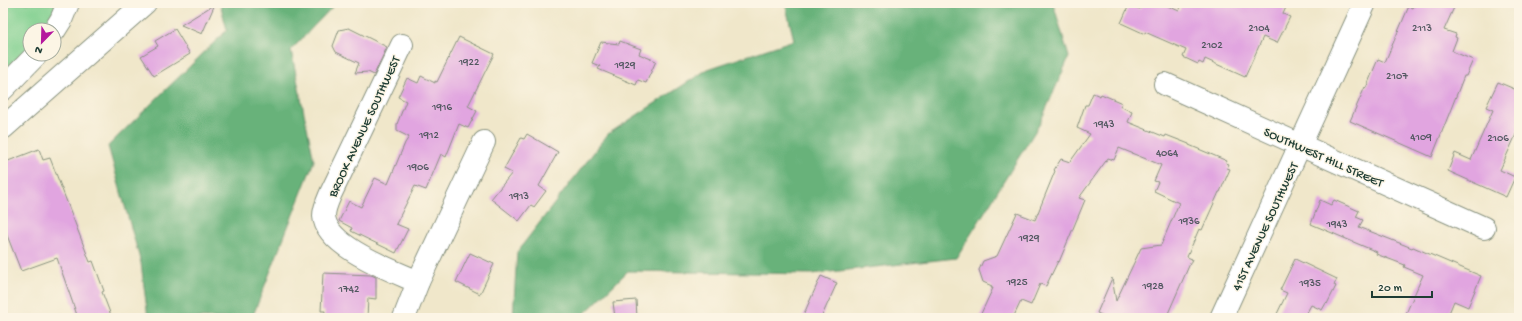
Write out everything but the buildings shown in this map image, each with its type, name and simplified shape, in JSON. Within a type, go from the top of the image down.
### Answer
[{"type":"street","points":[[60,22],[68,3]]},
{"type":"street","points":[[3,128],[145,3]]},
{"type":"street","name":"41ST AVENUE SOUTHWEST","points":[[1221,318],[1365,3]]},
{"type":"street","name":"BROOK AVENUE SOUTHWEST","points":[[402,45],[326,203],[324,216],[329,232],[363,257],[418,282]]},
{"type":"street","points":[[3,89],[29,62]]},
{"type":"street","name":"SOUTHWEST HILL STREET","points":[[1165,84],[1484,228]]},
{"type":"street","points":[[404,318],[418,282],[484,142]]},
{"type":"green space","points":[[3,3],[56,3],[53,14],[48,22],[22,22],[22,55],[3,70]]},
{"type":"green space","points":[[220,3],[336,3],[291,50],[314,161],[252,318],[148,318],[141,263],[108,146],[227,30]]},
{"type":"green space","points":[[785,3],[1053,3],[1069,57],[1039,125],[956,258],[812,274],[628,271],[580,318],[513,318],[517,252],[608,134],[708,69],[794,40]]}]
